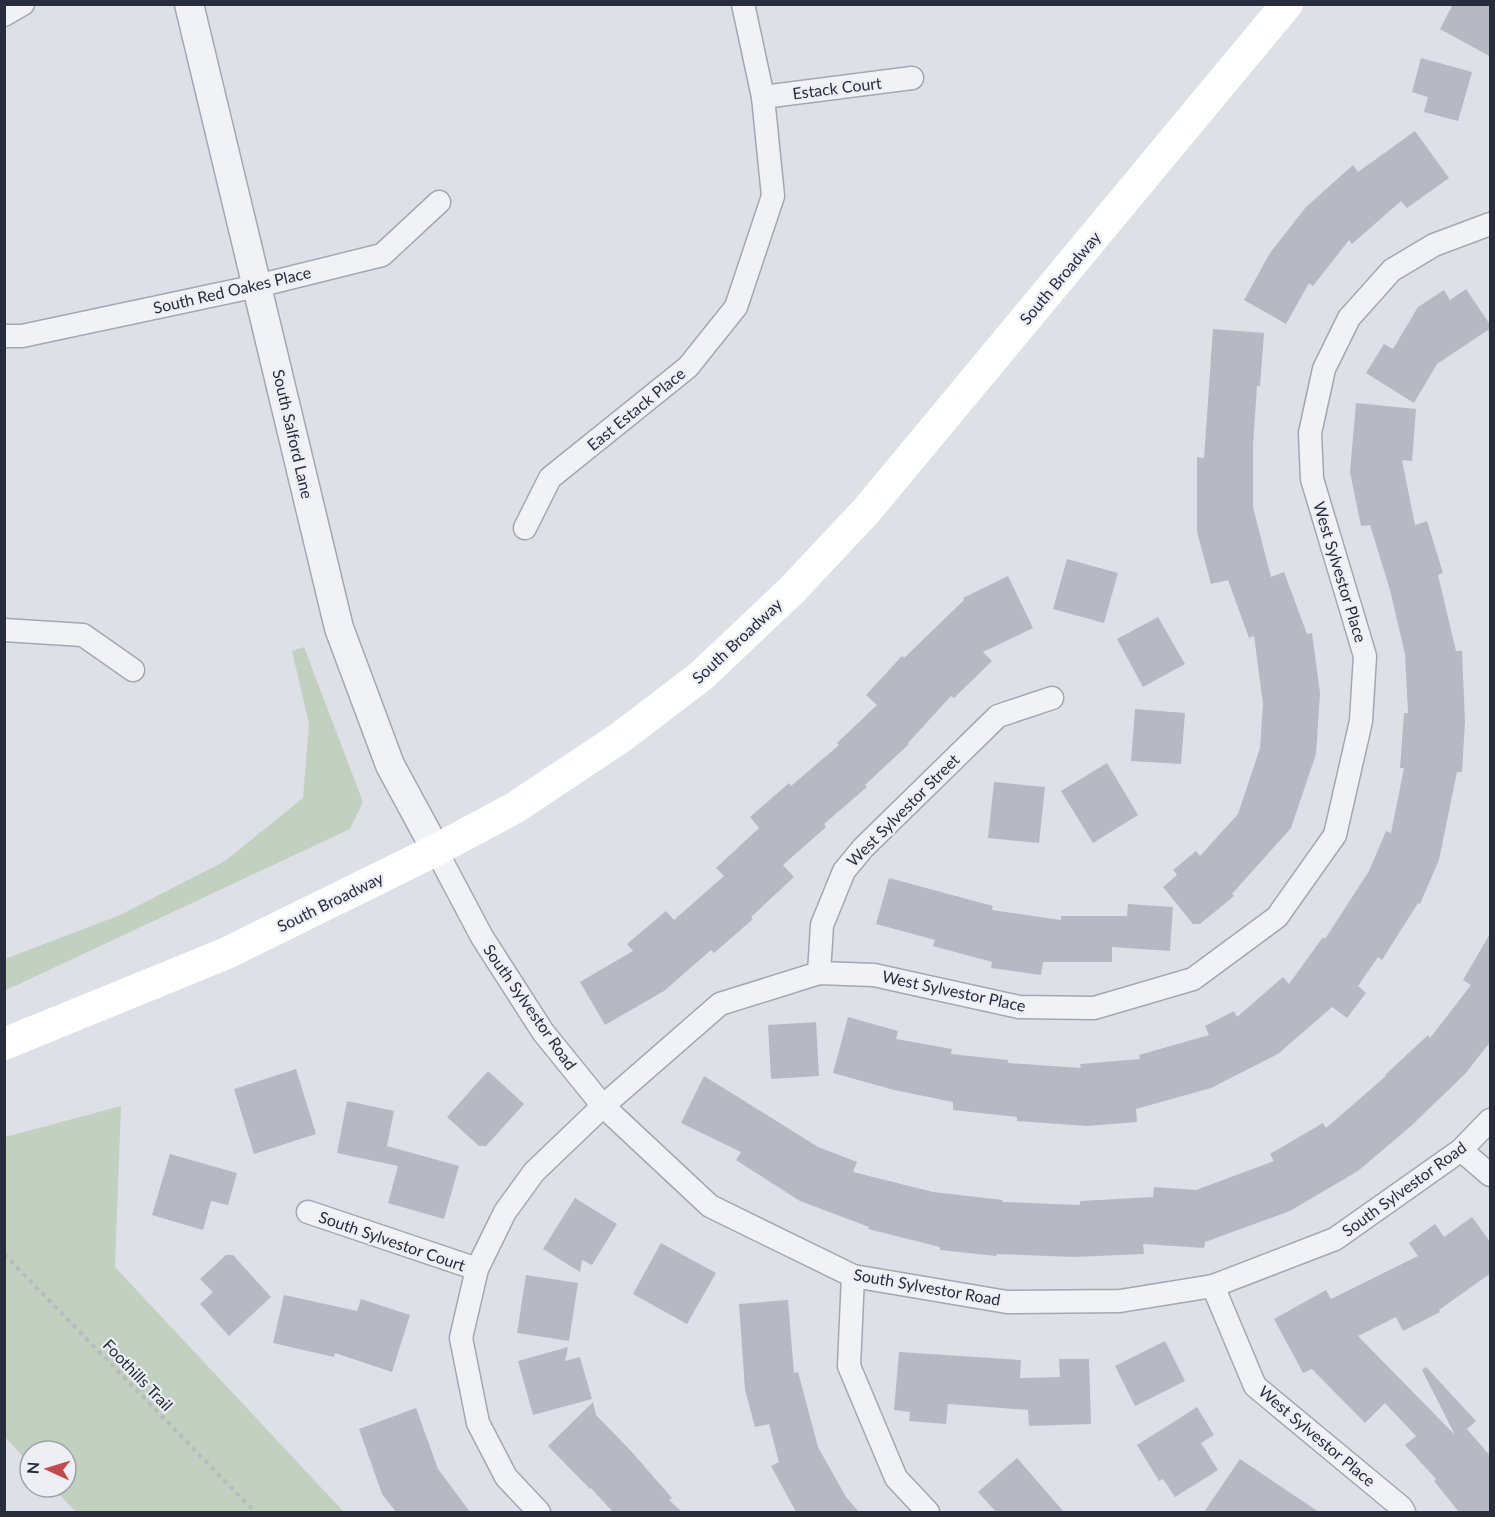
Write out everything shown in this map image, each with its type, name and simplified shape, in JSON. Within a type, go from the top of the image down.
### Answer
[{"type":"main road","name":"South Broadway","points":[[4,1044],[227,953],[436,850],[516,807],[621,737],[701,676],[792,590],[867,510],[1287,4]]},
{"type":"street","points":[[4,15],[23,4]]},
{"type":"street","name":"South Salford Lane","points":[[189,4],[339,628],[390,765],[436,850]]},
{"type":"street","name":"East Estack Place","points":[[525,528],[550,478],[688,367],[736,307],[774,196],[763,97],[743,4]]},
{"type":"street","name":"Estack Court","points":[[763,97],[912,78]]},
{"type":"street","name":"South Red Oakes Place","points":[[4,336],[22,336],[257,286],[382,255],[440,202]]},
{"type":"street","name":"West Sylvestor Place","points":[[538,1512],[506,1478],[478,1423],[461,1338],[477,1269],[505,1212],[534,1172],[603,1106],[720,1004],[819,973],[874,975],[1019,1007],[1094,1008],[1193,979],[1276,917],[1335,835],[1361,721],[1365,656],[1312,479],[1310,433],[1324,369],[1349,318],[1392,270],[1434,245],[1491,224]]},
{"type":"street","points":[[4,630],[83,635],[133,670]]},
{"type":"street","name":"West Sylvestor Street","points":[[819,973],[822,925],[844,871],[850,863],[998,716],[1052,698]]},
{"type":"street","name":"South Sylvestor Road","points":[[436,850],[488,947],[543,1032],[603,1106],[710,1206],[853,1276],[1007,1302],[1120,1301],[1213,1286],[1335,1239],[1461,1150],[1491,1120]]},
{"type":"street","points":[[1461,1150],[1491,1174]]},
{"type":"street","name":"South Sylvestor Court","points":[[308,1212],[477,1269]]},
{"type":"street","points":[[853,1276],[849,1366],[896,1478],[928,1512]]},
{"type":"street","name":"West Sylvestor Place","points":[[1213,1286],[1255,1386],[1401,1506],[1404,1512]]},
{"type":"path","name":"Foothills Trail","points":[[4,1254],[255,1512]]},
{"type":"green space","points":[[304,647],[363,802],[350,829],[5,990],[5,959],[120,915],[225,861],[303,798],[309,724],[292,651]]},
{"type":"green space","points":[[121,1106],[115,1267],[344,1512],[76,1512],[64,1499],[78,1499],[78,1439],[18,1439],[18,1451],[5,1437],[5,1137]]},
{"type":"building","points":[[1453,4],[1491,4],[1491,57],[1440,29]]},
{"type":"building","points":[[1421,58],[1472,72],[1458,121],[1424,112],[1428,97],[1412,92]]},
{"type":"building","points":[[1415,131],[1449,178],[1407,208],[1401,201],[1352,244],[1349,240],[1313,286],[1309,283],[1286,324],[1244,300],[1270,253],[1306,207],[1353,165],[1358,172]]},
{"type":"building","points":[[1466,289],[1491,328],[1437,364],[1414,403],[1366,373],[1384,344],[1393,349],[1418,307],[1444,290],[1450,300]]},
{"type":"building","points":[[1213,329],[1264,333],[1260,386],[1257,386],[1253,446],[1253,507],[1271,577],[1284,572],[1307,634],[1312,633],[1320,693],[1316,754],[1291,828],[1232,894],[1234,896],[1200,924],[1193,924],[1163,887],[1177,875],[1173,870],[1196,851],[1200,856],[1238,814],[1260,748],[1263,704],[1254,636],[1249,638],[1228,580],[1211,584],[1197,532],[1197,457],[1204,458]]},
{"type":"building","points":[[1356,403],[1416,409],[1412,461],[1402,460],[1415,525],[1427,521],[1443,573],[1438,575],[1456,651],[1462,651],[1465,721],[1462,772],[1457,772],[1439,860],[1420,904],[1418,903],[1382,960],[1378,957],[1358,986],[1366,993],[1347,1018],[1332,1007],[1278,1054],[1211,1088],[1136,1109],[1137,1122],[1087,1126],[1017,1121],[1017,1117],[953,1110],[953,1102],[894,1090],[833,1073],[848,1017],[898,1031],[896,1039],[952,1049],[951,1054],[1008,1060],[1008,1063],[1081,1068],[1080,1064],[1140,1059],[1139,1055],[1209,1035],[1205,1026],[1234,1011],[1237,1017],[1283,977],[1289,984],[1323,937],[1325,939],[1369,871],[1386,831],[1391,833],[1404,768],[1400,768],[1404,713],[1408,713],[1405,654],[1390,590],[1370,525],[1361,526],[1350,472]]},
{"type":"building","points":[[1067,559],[1118,573],[1104,623],[1053,609]]},
{"type":"building","points":[[1008,576],[1033,628],[983,652],[992,661],[954,698],[951,696],[909,744],[865,785],[867,787],[824,824],[826,827],[783,865],[794,877],[751,917],[753,919],[714,953],[711,950],[664,991],[605,1025],[580,982],[633,951],[627,944],[666,911],[674,920],[724,876],[716,868],[759,828],[750,817],[789,783],[791,786],[839,745],[837,743],[877,705],[866,695],[902,656],[904,658],[964,600],[963,598]]},
{"type":"building","points":[[1158,617],[1185,664],[1143,687],[1117,639]]},
{"type":"building","points":[[1135,709],[1185,713],[1181,764],[1131,761]]},
{"type":"building","points":[[1107,763],[1138,815],[1093,843],[1061,791]]},
{"type":"building","points":[[994,782],[1045,787],[1039,843],[988,838]]},
{"type":"building","points":[[889,878],[993,906],[992,910],[1061,920],[1061,916],[1127,916],[1128,904],[1173,907],[1170,951],[1112,947],[1112,962],[1043,962],[1041,975],[991,968],[992,962],[933,946],[935,940],[876,924]]},
{"type":"building","points":[[1491,932],[1491,1041],[1465,1074],[1411,1126],[1358,1171],[1290,1211],[1205,1242],[1204,1248],[1143,1244],[1144,1254],[1074,1257],[997,1254],[996,1256],[940,1250],[940,1247],[868,1229],[869,1227],[800,1201],[736,1160],[741,1152],[681,1123],[704,1076],[818,1147],[857,1162],[853,1172],[933,1192],[1003,1200],[1002,1202],[1080,1205],[1080,1201],[1153,1197],[1154,1187],[1196,1190],[1274,1161],[1270,1154],[1323,1123],[1326,1128],[1386,1076],[1428,1035],[1430,1038],[1471,985],[1463,980]]},
{"type":"building","points":[[816,1022],[819,1076],[771,1079],[768,1025]]},
{"type":"building","points":[[296,1069],[316,1134],[254,1154],[234,1089]]},
{"type":"building","points":[[488,1071],[524,1104],[486,1146],[479,1146],[447,1117]]},
{"type":"building","points":[[347,1101],[394,1111],[387,1146],[459,1166],[444,1219],[388,1203],[398,1166],[337,1153]]},
{"type":"building","points":[[170,1154],[237,1173],[228,1205],[211,1201],[203,1230],[152,1215]]},
{"type":"building","points":[[575,1198],[617,1224],[592,1265],[582,1260],[580,1272],[543,1249]]},
{"type":"building","points":[[1472,1217],[1491,1243],[1491,1273],[1439,1310],[1440,1312],[1403,1331],[1396,1317],[1358,1336],[1455,1435],[1422,1370],[1426,1367],[1476,1421],[1467,1429],[1491,1457],[1491,1512],[1459,1512],[1434,1481],[1436,1479],[1405,1445],[1416,1436],[1385,1403],[1365,1423],[1312,1369],[1303,1373],[1274,1319],[1326,1290],[1331,1299],[1418,1256],[1409,1243],[1435,1224],[1444,1237]]},
{"type":"building","points":[[661,1243],[716,1273],[687,1324],[633,1294]]},
{"type":"building","points":[[226,1255],[233,1255],[271,1297],[229,1336],[200,1304],[213,1292],[200,1279]]},
{"type":"building","points":[[526,1275],[578,1283],[569,1341],[517,1333]]},
{"type":"building","points":[[284,1295],[357,1311],[361,1299],[410,1315],[392,1372],[335,1353],[334,1357],[273,1343]]},
{"type":"building","points":[[788,1300],[794,1373],[798,1372],[818,1447],[846,1497],[859,1512],[796,1512],[771,1466],[779,1462],[769,1424],[755,1427],[745,1390],[739,1304]]},
{"type":"building","points":[[1165,1341],[1185,1381],[1135,1406],[1115,1366]]},
{"type":"building","points":[[568,1347],[565,1361],[580,1357],[592,1399],[533,1415],[518,1361]]},
{"type":"building","points":[[899,1352],[1021,1360],[1020,1378],[1060,1377],[1059,1359],[1089,1359],[1091,1424],[1029,1426],[1028,1410],[948,1404],[946,1424],[909,1421],[910,1412],[894,1410]]},
{"type":"building","points":[[593,1402],[596,1415],[630,1450],[672,1498],[669,1500],[682,1512],[613,1512],[548,1446]]},
{"type":"building","points":[[1197,1407],[1214,1435],[1201,1443],[1218,1470],[1175,1497],[1163,1479],[1159,1481],[1137,1445]]},
{"type":"building","points":[[416,1408],[438,1469],[470,1512],[396,1512],[382,1494],[359,1429]]},
{"type":"building","points":[[1017,1458],[1064,1512],[996,1512],[978,1492]]},
{"type":"building","points":[[1240,1459],[1319,1512],[1204,1512]]}]
